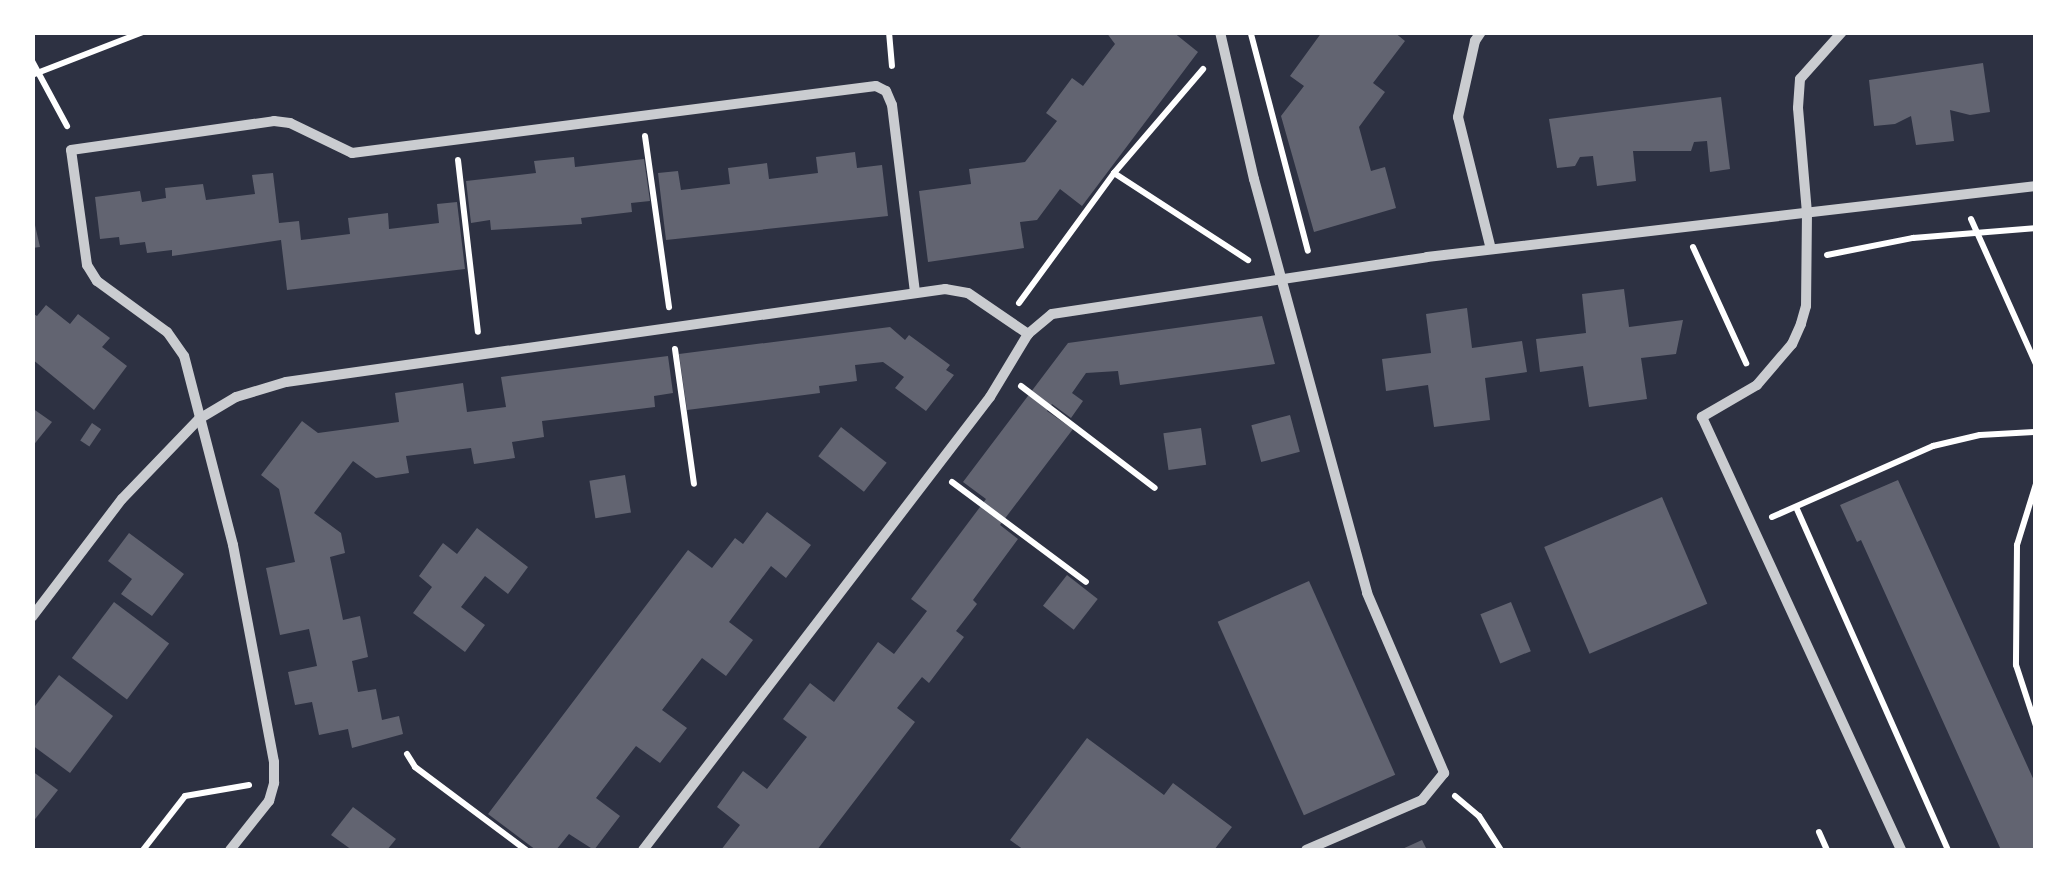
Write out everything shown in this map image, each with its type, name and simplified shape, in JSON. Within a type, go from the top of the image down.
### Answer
[{"type":"street","points":[[1220,32],[1280,281],[1367,593],[1444,774],[1422,800],[1306,850]]},
{"type":"street","points":[[1482,32],[1475,41],[1458,117],[1491,250]]},
{"type":"street","points":[[1842,32],[1800,79],[1798,108],[1807,212],[1801,324],[1792,344],[1757,386],[1702,416],[1901,850]]},
{"type":"street","points":[[230,850],[269,800],[274,783],[274,762],[232,545],[184,356],[167,332],[91,274],[72,150],[274,122],[290,124],[352,153],[876,86],[886,91],[892,105],[915,292]]},
{"type":"street","points":[[643,850],[935,470],[1028,334],[1052,314],[1491,250],[2036,186]]},
{"type":"street","points":[[32,617],[122,500],[199,419],[236,397],[286,382],[945,288],[968,293],[1028,334]]},
{"type":"path","points":[[36,74],[143,32]]},
{"type":"path","points":[[1251,34],[1314,277]]},
{"type":"path","points":[[1008,318],[1114,173],[1222,51]]},
{"type":"path","points":[[32,62],[65,115],[72,150]]},
{"type":"path","points":[[455,140],[481,354]]},
{"type":"path","points":[[1114,173],[1280,281]]},
{"type":"path","points":[[1958,196],[2036,364]]},
{"type":"path","points":[[1684,228],[1757,386]]},
{"type":"path","points":[[1806,259],[1978,232],[2036,228]]},
{"type":"path","points":[[1004,374],[1156,488]]},
{"type":"path","points":[[1752,526],[1933,446],[1980,435],[2036,432]]},
{"type":"path","points":[[935,470],[1086,582]]},
{"type":"path","points":[[2036,484],[2017,545],[2016,665],[2036,726]]},
{"type":"path","points":[[1796,507],[1948,850]]},
{"type":"path","points":[[407,754],[416,767],[526,850]]},
{"type":"path","points":[[143,850],[185,796],[274,783]]},
{"type":"path","points":[[1437,785],[1479,816],[1500,850]]},
{"type":"path","points":[[1819,832],[1827,850]]},
{"type":"building","points":[[1106,32],[1173,32],[1198,52],[1082,206],[1060,189],[1037,220],[1020,222],[1024,248],[928,262],[919,191],[971,184],[969,169],[1025,162],[1057,121],[1046,113],[1072,78],[1083,86],[1115,44]]},
{"type":"building","points":[[1322,32],[1394,32],[1405,41],[1373,83],[1385,92],[1359,127],[1371,171],[1385,167],[1396,208],[1314,232],[1281,116],[1304,86],[1290,76]]},
{"type":"building","points":[[1983,63],[1990,112],[1970,115],[1950,110],[1954,141],[1916,145],[1911,116],[1895,124],[1874,126],[1869,80]]},
{"type":"building","points":[[1721,97],[1730,169],[1710,172],[1707,141],[1694,142],[1691,151],[1633,151],[1636,181],[1597,186],[1593,156],[1580,157],[1575,166],[1557,168],[1549,119]]},
{"type":"building","points":[[855,152],[857,168],[882,165],[888,216],[666,240],[658,173],[678,171],[681,190],[730,184],[728,168],[767,163],[769,179],[818,173],[816,157]]},
{"type":"building","points":[[574,157],[575,167],[644,159],[650,201],[631,203],[632,212],[581,218],[582,224],[491,230],[490,220],[471,223],[466,181],[536,173],[534,161]]},
{"type":"building","points":[[273,173],[279,223],[299,221],[301,240],[350,234],[348,218],[388,213],[389,229],[439,223],[437,204],[457,202],[465,269],[287,290],[281,240],[172,256],[172,250],[147,253],[145,242],[120,245],[119,237],[100,239],[95,197],[140,191],[142,202],[166,198],[165,188],[203,184],[206,200],[255,194],[252,175]]},
{"type":"building","points":[[32,212],[40,247],[32,248]]},
{"type":"building","points":[[1624,289],[1629,327],[1683,320],[1676,354],[1641,358],[1647,399],[1589,407],[1583,366],[1540,372],[1536,339],[1586,333],[1582,294]]},
{"type":"building","points":[[46,305],[70,324],[78,314],[110,338],[102,347],[127,366],[94,410],[32,359],[32,313],[37,316]]},
{"type":"building","points":[[1467,308],[1472,348],[1522,341],[1527,372],[1485,378],[1490,420],[1434,427],[1428,385],[1386,391],[1382,359],[1431,353],[1426,314]]},
{"type":"building","points":[[1262,316],[1275,364],[1120,385],[1118,371],[1086,373],[1072,393],[1083,401],[1071,418],[1052,404],[1047,411],[1073,429],[1000,525],[1018,539],[973,600],[977,604],[956,631],[964,637],[929,683],[922,677],[897,708],[915,722],[817,850],[721,850],[740,825],[717,807],[743,771],[767,789],[807,737],[783,719],[810,683],[834,702],[878,642],[894,654],[927,611],[911,599],[986,499],[963,482],[1068,343]]},
{"type":"building","points":[[890,327],[905,340],[909,335],[950,365],[946,370],[954,375],[926,411],[895,388],[904,377],[883,362],[855,365],[857,381],[819,386],[820,393],[687,410],[679,354]]},
{"type":"building","points":[[668,356],[673,393],[654,396],[655,407],[542,421],[544,437],[512,442],[515,458],[474,464],[471,448],[406,456],[409,473],[376,478],[353,461],[314,513],[341,533],[345,553],[330,557],[343,620],[360,616],[368,657],[352,661],[358,692],[376,689],[382,720],[399,716],[403,734],[352,748],[348,729],[319,735],[312,702],[295,705],[288,672],[317,666],[309,629],[280,635],[266,568],[295,562],[279,489],[261,475],[302,421],[318,433],[399,422],[395,393],[463,383],[467,412],[506,407],[501,377]]},
{"type":"building","points":[[32,408],[52,422],[32,447]]},
{"type":"building","points":[[1290,415],[1300,452],[1261,462],[1251,425]]},
{"type":"building","points":[[92,423],[101,429],[89,447],[80,440]]},
{"type":"building","points":[[841,427],[887,463],[864,492],[818,456]]},
{"type":"building","points":[[1201,428],[1206,465],[1169,470],[1163,433]]},
{"type":"building","points":[[625,475],[631,513],[595,518],[589,481]]},
{"type":"building","points":[[1898,480],[2036,785],[2036,850],[2001,850],[1861,540],[1857,542],[1840,505]]},
{"type":"building","points":[[1662,497],[1707,604],[1590,654],[1544,547]]},
{"type":"building","points":[[767,512],[811,545],[786,578],[771,566],[729,622],[753,640],[726,676],[702,658],[662,710],[687,728],[660,763],[636,746],[596,798],[620,816],[594,850],[569,834],[556,850],[536,850],[488,814],[688,550],[712,568],[735,538],[743,544]]},
{"type":"building","points":[[477,528],[528,567],[508,594],[485,576],[461,607],[485,625],[465,652],[413,613],[432,587],[419,576],[443,543],[457,554]]},
{"type":"building","points":[[129,533],[184,574],[152,616],[121,594],[132,579],[108,561]]},
{"type":"building","points":[[1067,575],[1098,599],[1074,630],[1043,606]]},
{"type":"building","points":[[1309,581],[1395,775],[1304,815],[1218,622]]},
{"type":"building","points":[[114,602],[169,644],[127,699],[72,658]]},
{"type":"building","points":[[1511,602],[1531,651],[1500,664],[1480,614]]},
{"type":"building","points":[[59,675],[113,716],[70,773],[32,745],[32,710]]},
{"type":"building","points":[[1087,738],[1164,795],[1173,783],[1232,827],[1214,850],[1024,850],[1010,840]]},
{"type":"building","points":[[32,771],[58,790],[32,823]]},
{"type":"building","points":[[353,807],[396,839],[387,850],[352,850],[331,835]]},
{"type":"building","points":[[1422,840],[1427,850],[1400,850]]}]
